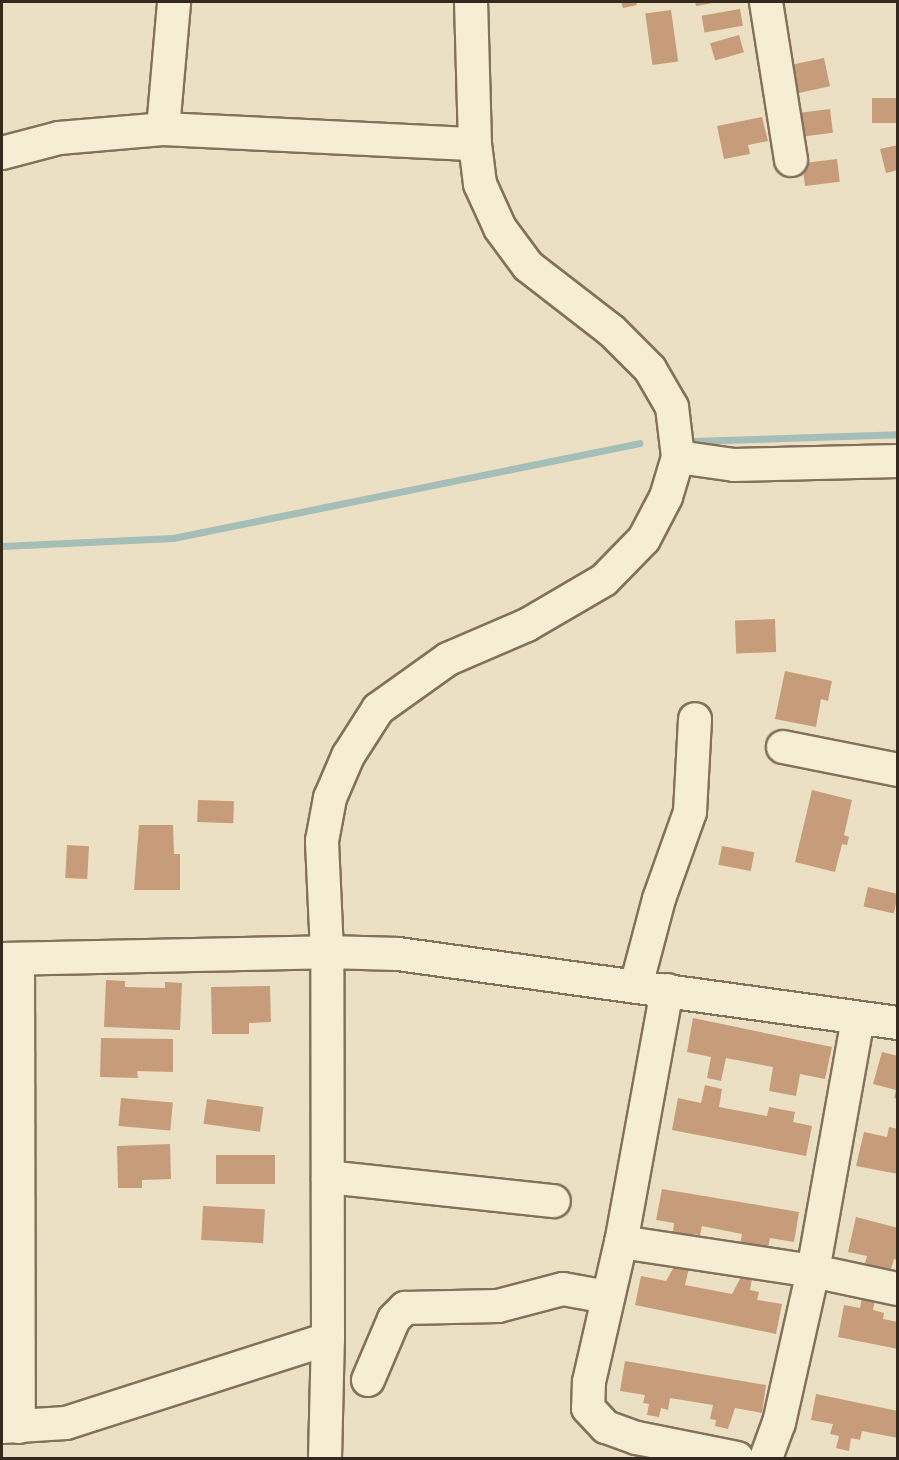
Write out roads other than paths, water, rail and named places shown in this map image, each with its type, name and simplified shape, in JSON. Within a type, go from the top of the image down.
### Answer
[{"type":"street","points":[[164,129],[174,2]]},
{"type":"street","points":[[325,1458],[328,1339],[327,952],[322,841],[330,798],[348,756],[378,709],[448,659],[527,626],[604,580],[644,539],[666,497],[678,457],[672,408],[650,369],[612,331],[528,266],[500,228],[480,184],[475,144],[471,2]]},
{"type":"street","points":[[766,2],[791,160]]},
{"type":"street","points":[[2,153],[58,138],[164,129],[475,144]]},
{"type":"street","points":[[678,457],[734,465],[897,461]]},
{"type":"street","points":[[636,986],[659,899],[690,812],[695,719]]},
{"type":"street","points":[[783,747],[897,770]]},
{"type":"street","points":[[328,1339],[66,1423],[10,1427],[10,959],[327,952],[398,954],[897,1023]]},
{"type":"street","points":[[667,990],[621,1242],[589,1382],[588,1408],[606,1427],[637,1438],[737,1458]]},
{"type":"street","points":[[766,1458],[779,1423],[813,1271],[858,1018]]},
{"type":"street","points":[[328,1177],[554,1201]]},
{"type":"street","points":[[621,1242],[813,1271],[897,1289]]},
{"type":"street","points":[[368,1380],[394,1318],[405,1308],[498,1306],[563,1289],[607,1297]]},
{"type":"waterway","points":[[692,441],[898,434]]},
{"type":"waterway","points":[[2,546],[173,538],[639,443]]}]
